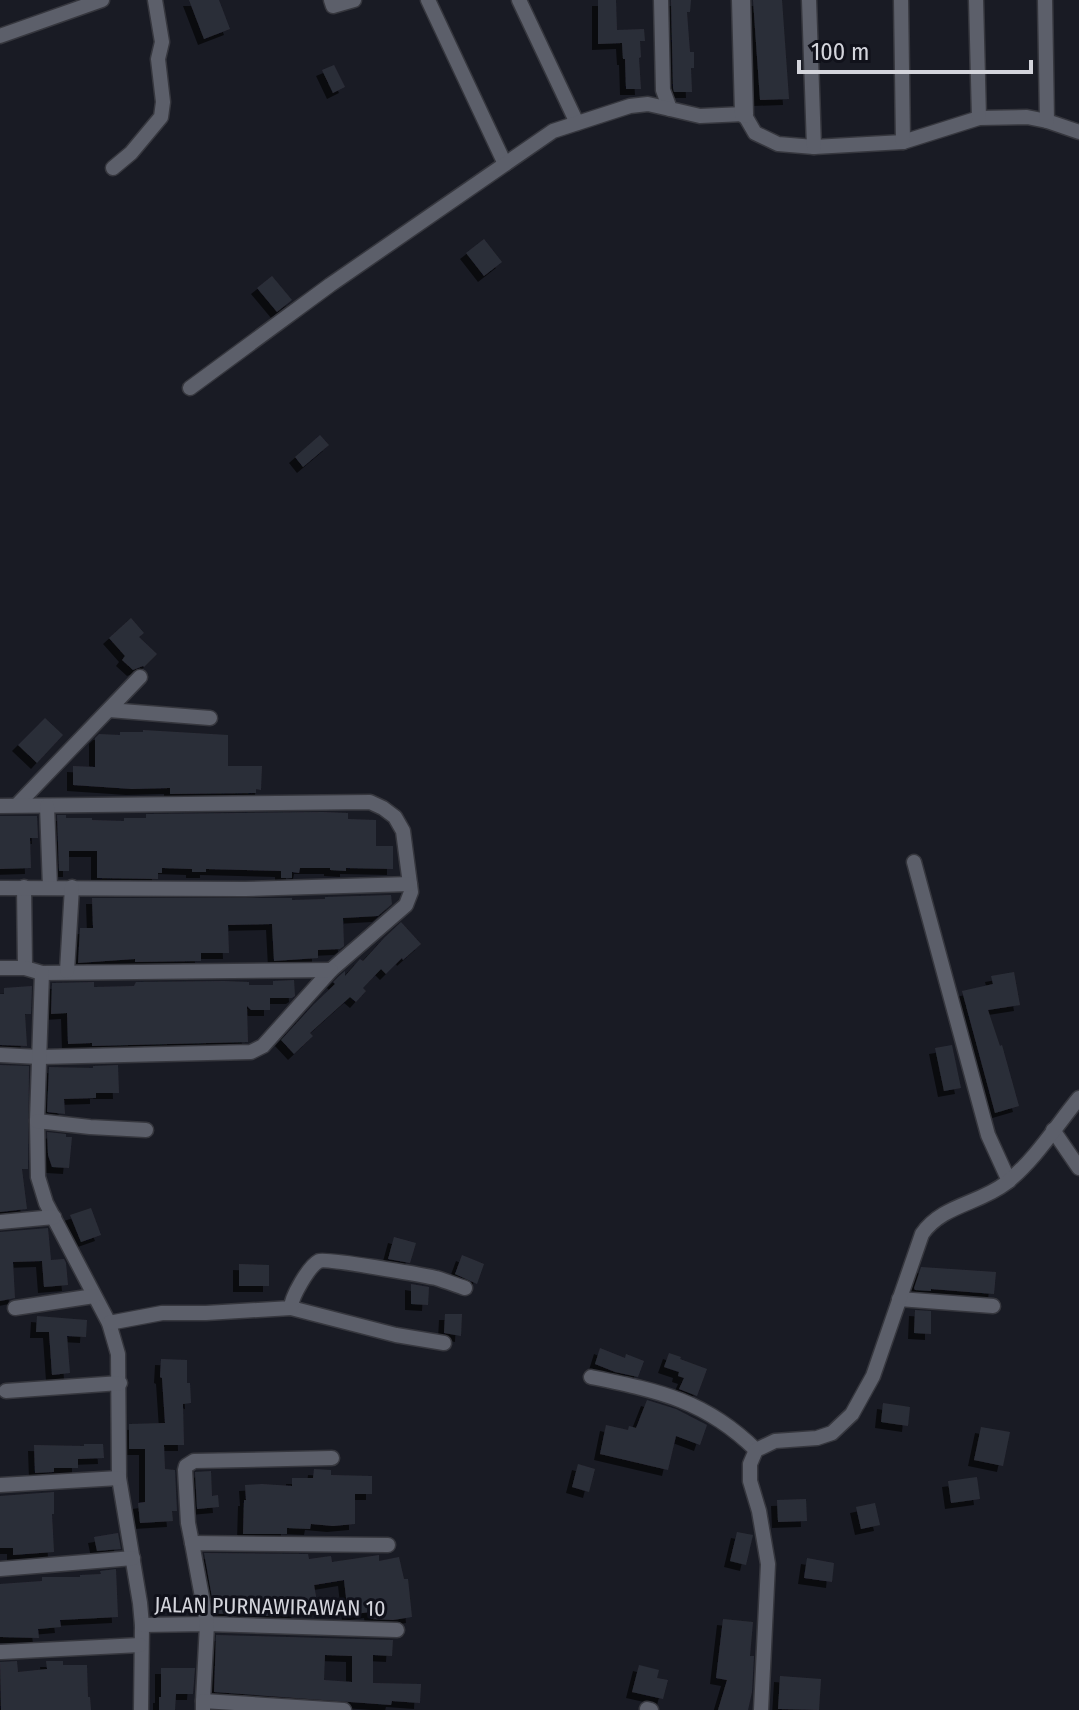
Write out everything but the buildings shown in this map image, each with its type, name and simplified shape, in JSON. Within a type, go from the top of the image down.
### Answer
[{"type":"street","points":[[0,36],[102,0]]},
{"type":"street","points":[[113,168],[131,153],[161,117],[163,102],[158,59],[162,42],[155,0]]},
{"type":"street","points":[[331,0],[333,6],[354,0]]},
{"type":"street","points":[[428,0],[505,164]]},
{"type":"street","points":[[519,0],[577,123]]},
{"type":"street","points":[[661,0],[663,90],[670,109]]},
{"type":"street","points":[[741,0],[744,114],[755,133],[778,144],[814,147],[903,142],[979,118],[1027,117],[1079,132]]},
{"type":"street","points":[[809,0],[814,147]]},
{"type":"street","points":[[901,0],[903,142]]},
{"type":"street","points":[[976,0],[979,118]]},
{"type":"street","points":[[1045,0],[1047,121]]},
{"type":"street","points":[[190,388],[330,285],[553,131],[630,106],[648,104],[700,116],[744,114]]},
{"type":"street","points":[[17,805],[140,677]]},
{"type":"street","points":[[109,710],[210,718]]},
{"type":"street","points":[[0,806],[370,802],[395,817],[403,831],[411,892],[406,905],[331,970],[263,1046],[251,1052],[40,1057],[0,1055]]},
{"type":"street","points":[[47,806],[50,887]]},
{"type":"street","points":[[914,862],[988,1135],[1009,1181]]},
{"type":"street","points":[[0,888],[245,889],[410,884]]},
{"type":"street","points":[[24,887],[25,968]]},
{"type":"street","points":[[67,971],[72,887]]},
{"type":"street","points":[[0,968],[25,968],[42,973],[331,970]]},
{"type":"street","points":[[42,973],[38,1177],[46,1203],[109,1323],[118,1354],[119,1478],[142,1625],[141,1710]]},
{"type":"street","points":[[761,1710],[768,1564],[759,1511],[750,1481],[750,1464],[756,1450],[775,1441],[817,1438],[832,1433],[843,1424],[873,1376],[922,1234],[930,1222],[1009,1181],[1027,1164],[1079,1098]]},
{"type":"street","points":[[37,1121],[146,1130]]},
{"type":"street","points":[[1053,1130],[1079,1168]]},
{"type":"street","points":[[0,1222],[54,1217]]},
{"type":"street","points":[[291,1308],[295,1291],[316,1263],[324,1261],[435,1278],[465,1288]]},
{"type":"street","points":[[15,1308],[94,1296]]},
{"type":"street","points":[[899,1299],[993,1306]]},
{"type":"street","points":[[109,1323],[162,1313],[291,1308],[396,1335],[444,1343]]},
{"type":"street","points":[[591,1377],[653,1390],[697,1406],[738,1432],[756,1450]]},
{"type":"street","points":[[6,1391],[120,1383]]},
{"type":"street","points":[[332,1458],[194,1461],[185,1470],[188,1523],[207,1624],[203,1706],[344,1710]]},
{"type":"street","points":[[0,1485],[119,1478]]},
{"type":"street","points":[[192,1543],[388,1545]]},
{"type":"street","points":[[0,1569],[133,1558]]},
{"type":"street","name":"JALAN PURNAWIRAWAN 10","points":[[142,1625],[397,1630]]},
{"type":"street","points":[[1,1652],[140,1645]]}]
